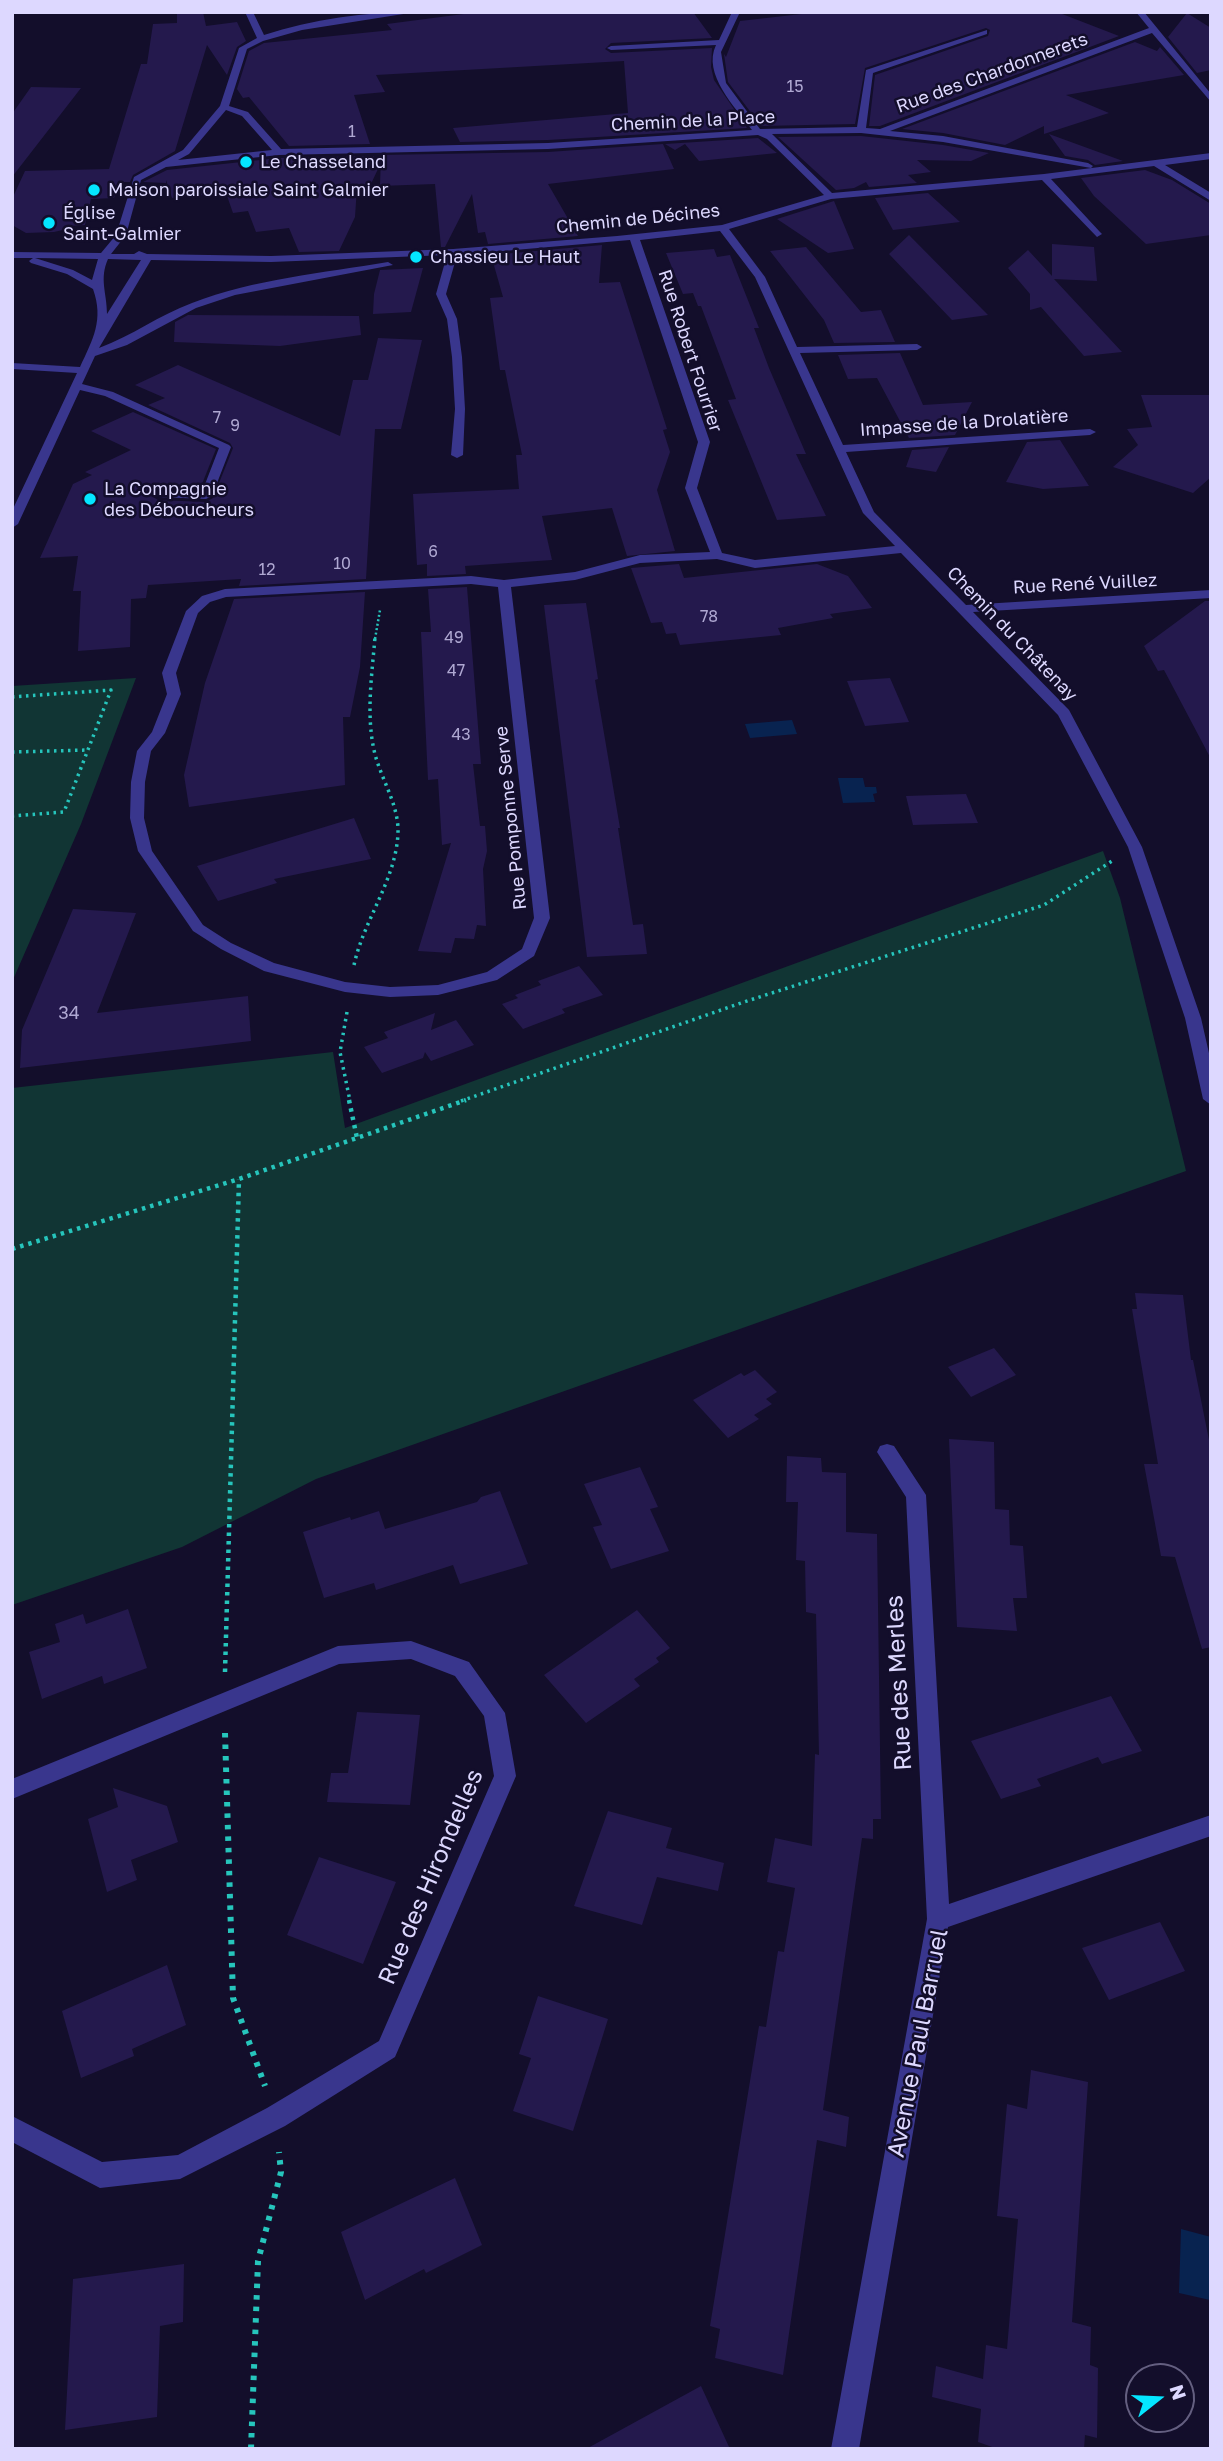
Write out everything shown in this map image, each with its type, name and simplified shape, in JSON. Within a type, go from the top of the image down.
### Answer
[{"type":"street","points":[[249,12],[250,20],[261,37]]},
{"type":"street","points":[[102,330],[102,302],[97,287],[99,270],[105,255],[121,235],[137,179],[186,152],[224,107],[243,48],[261,37],[412,12]]},
{"type":"street","points":[[736,12],[717,52],[722,83],[757,131],[769,137],[830,196]]},
{"type":"street","points":[[1140,12],[1211,100]]},
{"type":"street","name":"Rue des Chardonnerets","points":[[881,131],[1152,30]]},
{"type":"street","points":[[861,130],[869,72],[984,32]]},
{"type":"street","points":[[611,48],[722,42]]},
{"type":"street","points":[[224,107],[244,114],[279,152]]},
{"type":"street","name":"Chemin de la Place","points":[[165,164],[279,152],[548,146],[757,131],[812,133],[861,130],[1010,150],[1106,170]]},
{"type":"street","name":"Chemin de Décines","points":[[15,255],[271,259],[453,252],[723,228],[830,196],[1044,177],[1211,156]]},
{"type":"street","points":[[1022,178],[1039,169],[1049,159]]},
{"type":"street","points":[[1157,164],[1182,177],[1211,198]]},
{"type":"street","points":[[1044,177],[1097,234]]},
{"type":"street","name":"Chemin du Châtenay","points":[[723,228],[760,277],[869,513],[1064,713],[1135,847],[1193,1018],[1211,1099]]},
{"type":"street","points":[[12,524],[102,330],[147,258],[128,249],[122,243],[121,235]]},
{"type":"street","name":"Rue Robert Fourrier","points":[[634,237],[704,442],[691,488],[717,555]]},
{"type":"street","points":[[453,252],[441,294],[452,319],[457,357],[460,409],[457,455]]},
{"type":"street","points":[[15,255],[70,272],[97,287]]},
{"type":"street","points":[[91,354],[124,343],[192,306],[233,292],[388,265]]},
{"type":"street","points":[[794,350],[917,347]]},
{"type":"street","points":[[12,366],[83,370]]},
{"type":"street","points":[[76,386],[109,394],[225,447],[206,496],[158,494]]},
{"type":"street","name":"Impasse de la Drolatière","points":[[840,449],[1090,432]]},
{"type":"street","name":"Rue Pomponne Serve","points":[[504,584],[542,918],[529,952],[492,976],[438,990],[390,992],[352,988],[269,967],[226,946],[198,928],[145,850],[137,818],[138,782],[144,751],[158,733],[174,694],[169,673],[192,611],[206,599],[225,593],[390,583],[471,580],[504,584],[575,576],[640,559],[717,555],[755,564],[904,549]]},
{"type":"street","name":"Rue René Vuillez","points":[[960,609],[1211,594]]},
{"type":"street","name":"Rue des Merles","points":[[887,1452],[916,1495],[938,1919]]},
{"type":"street","name":"Rue des Hirondelles","points":[[12,1789],[338,1655],[411,1650],[462,1670],[494,1713],[505,1776],[387,2049],[276,2117],[180,2167],[100,2175],[12,2128]]},
{"type":"street","name":"Avenue Paul Barruel","points":[[845,2449],[938,1919],[1211,1825]]},
{"type":"path","points":[[357,1138],[340,1052],[352,988],[356,948],[396,862],[398,827],[373,747],[372,690],[377,618],[390,583]]},
{"type":"path","points":[[12,697],[111,690],[64,812],[12,816]]},
{"type":"path","points":[[12,752],[89,750]]},
{"type":"path","points":[[12,1249],[239,1180],[741,1003],[1044,905],[1135,847]]},
{"type":"path","points":[[239,1180],[224,1700],[233,1998],[276,2117],[281,2172],[258,2261],[251,2449]]},
{"type":"green space","points":[[136,678],[81,824],[12,982],[12,686]]},
{"type":"green space","points":[[1103,851],[1120,898],[1186,1171],[316,1479],[182,1547],[12,1605],[12,1088],[333,1052],[345,1128]]},
{"type":"water","points":[[792,720],[797,734],[750,738],[745,724]]},
{"type":"water","points":[[838,778],[863,778],[865,787],[876,787],[877,793],[873,794],[875,802],[843,803]]},
{"type":"water","points":[[1181,2229],[1211,2237],[1210,2300],[1179,2293]]},
{"type":"building","points":[[177,12],[203,12],[206,26],[237,22],[246,41],[237,47],[227,75],[207,45],[175,151],[133,175],[130,182],[119,182],[114,198],[91,199],[85,225],[68,226],[67,229],[54,232],[26,233],[12,225],[12,199],[25,171],[109,169],[141,64],[147,64],[153,24],[177,23]]},
{"type":"building","points":[[479,12],[693,12],[712,38],[611,43],[605,49],[611,53],[712,48],[711,67],[714,80],[747,128],[548,140],[460,142],[453,128],[628,113],[624,61],[376,75],[385,92],[354,95],[370,144],[289,146],[249,97],[243,98],[237,89],[249,51],[264,43],[392,30],[387,24]]},
{"type":"building","points":[[819,12],[1057,12],[1119,36],[880,126],[869,126],[875,75],[988,36],[990,30],[986,28],[865,68],[855,124],[761,126],[728,82],[724,54],[726,57],[740,21]]},
{"type":"building","points":[[1187,13],[1211,28],[1211,70],[1197,73],[1168,37]]},
{"type":"building","points":[[1135,42],[1157,51],[1160,47],[1184,75],[1066,95],[1109,113],[1044,134],[1044,126],[1005,145],[943,133],[902,129]]},
{"type":"building","points":[[31,87],[81,88],[12,177],[12,114]]},
{"type":"building","points":[[1049,134],[1123,161],[1095,165],[1088,160],[1065,156]]},
{"type":"building","points":[[861,136],[989,153],[971,161],[917,160],[931,172],[908,175],[917,183],[869,187],[866,182],[854,188],[836,190],[778,137]]},
{"type":"building","points":[[758,138],[777,153],[699,161],[685,144],[675,150],[665,144]]},
{"type":"building","points":[[663,144],[674,169],[548,184],[578,236],[488,244],[485,232],[478,233],[472,194],[445,247],[441,247],[435,184],[380,186],[381,155],[548,152]]},
{"type":"building","points":[[374,156],[378,169],[370,186],[357,187],[355,217],[339,251],[299,252],[289,228],[256,232],[248,211],[233,213],[226,193],[172,198],[166,180],[166,183],[143,182],[167,170],[279,158]]},
{"type":"building","points":[[1145,170],[1172,180],[1211,204],[1211,235],[1146,244],[1094,196],[1081,178]]},
{"type":"building","points":[[928,193],[960,222],[893,230],[875,198]]},
{"type":"building","points":[[834,201],[854,249],[828,253],[777,219]]},
{"type":"building","points":[[909,235],[988,315],[952,320],[889,254]]},
{"type":"building","points":[[1052,244],[1094,247],[1097,281],[1054,279],[1122,352],[1084,356],[1041,307],[1030,310],[1030,294],[1008,268],[1028,250],[1052,276]]},
{"type":"building","points":[[602,245],[599,283],[620,282],[667,429],[663,430],[670,452],[657,490],[675,551],[627,556],[612,508],[542,516],[552,560],[465,566],[466,574],[427,576],[427,564],[417,565],[413,494],[519,489],[516,455],[522,455],[505,370],[500,370],[490,298],[503,297],[491,255]]},
{"type":"building","points":[[806,247],[861,312],[881,310],[895,342],[834,343],[824,320],[770,251]]},
{"type":"building","points":[[714,249],[717,257],[730,255],[759,328],[754,328],[769,368],[806,454],[796,454],[826,516],[777,520],[728,400],[736,399],[701,306],[698,306],[693,293],[683,294],[666,253]]},
{"type":"building","points":[[423,268],[411,312],[373,314],[374,294],[380,270]]},
{"type":"building","points":[[188,315],[359,316],[361,335],[280,346],[174,342],[175,322]]},
{"type":"building","points":[[378,338],[422,340],[401,429],[375,429],[366,579],[239,586],[241,579],[148,585],[146,598],[131,599],[130,647],[78,651],[81,591],[73,591],[78,556],[40,558],[73,484],[92,475],[85,472],[131,450],[91,431],[133,412],[216,449],[200,489],[157,489],[150,495],[158,500],[206,502],[213,498],[233,448],[230,443],[148,405],[165,398],[135,385],[178,365],[340,436],[353,380],[368,380]]},
{"type":"building","points":[[900,353],[923,405],[972,402],[955,435],[909,438],[877,378],[848,379],[838,355]]},
{"type":"building","points":[[1141,395],[1211,395],[1211,477],[1193,493],[1113,467],[1138,445],[1127,429],[1152,427]]},
{"type":"building","points":[[1060,440],[1089,486],[1043,489],[1006,482],[1027,442]]},
{"type":"building","points":[[949,447],[936,472],[906,467],[912,450]]},
{"type":"building","points":[[679,564],[684,578],[817,564],[848,576],[872,608],[830,614],[833,618],[778,628],[781,635],[680,645],[676,633],[666,634],[662,622],[651,623],[631,568]]},
{"type":"building","points":[[467,587],[481,764],[473,764],[480,826],[485,826],[487,851],[483,869],[486,926],[477,925],[474,939],[455,938],[451,953],[418,951],[451,843],[442,845],[438,779],[428,780],[421,632],[431,632],[428,589]]},
{"type":"building","points":[[365,592],[360,667],[350,717],[343,717],[345,785],[189,807],[184,775],[205,683],[234,599]]},
{"type":"building","points":[[1205,601],[1211,601],[1211,759],[1164,670],[1158,671],[1144,646]]},
{"type":"building","points":[[586,603],[598,679],[595,680],[633,925],[643,924],[647,954],[587,957],[544,605]]},
{"type":"building","points":[[890,678],[909,722],[865,726],[847,681]]},
{"type":"building","points":[[966,794],[978,823],[913,825],[906,796]]},
{"type":"building","points":[[354,818],[371,859],[274,879],[277,883],[218,901],[197,866]]},
{"type":"building","points":[[73,909],[136,913],[97,1013],[248,996],[251,1041],[20,1068],[22,1030]]},
{"type":"building","points":[[579,966],[603,995],[562,1009],[565,1013],[523,1029],[502,1004],[518,998],[515,995],[541,985],[538,981]]},
{"type":"building","points":[[435,1013],[431,1030],[456,1020],[474,1045],[431,1061],[425,1052],[423,1058],[382,1073],[364,1047],[388,1038],[384,1032]]},
{"type":"building","points":[[1135,1293],[1183,1295],[1191,1360],[1211,1450],[1211,1647],[1202,1649],[1175,1557],[1161,1556],[1144,1464],[1158,1464],[1132,1309],[1137,1309]]},
{"type":"building","points":[[994,1348],[1016,1375],[971,1397],[948,1367]]},
{"type":"building","points":[[755,1370],[777,1392],[766,1399],[772,1404],[754,1415],[759,1419],[728,1438],[693,1400],[741,1373],[744,1376]]},
{"type":"building","points":[[949,1439],[994,1442],[995,1509],[1009,1510],[1010,1545],[1023,1546],[1027,1598],[1013,1598],[1017,1631],[957,1627]]},
{"type":"building","points":[[787,1456],[821,1458],[822,1472],[846,1473],[846,1532],[877,1534],[881,1819],[873,1819],[873,1839],[862,1838],[823,2110],[849,2117],[846,2147],[817,2140],[783,2375],[715,2358],[720,2329],[710,2326],[759,2026],[766,2027],[778,1951],[784,1952],[795,1888],[767,1882],[775,1838],[812,1846],[815,1754],[819,1755],[816,1614],[806,1612],[805,1561],[796,1560],[798,1502],[786,1502]]},
{"type":"building","points":[[640,1467],[658,1507],[650,1509],[669,1551],[611,1569],[593,1527],[602,1525],[584,1484]]},
{"type":"building","points":[[500,1491],[528,1564],[460,1584],[453,1565],[376,1590],[374,1583],[324,1598],[303,1532],[379,1511],[385,1529],[477,1502],[481,1497]]},
{"type":"building","points":[[128,1609],[147,1668],[104,1684],[102,1676],[42,1699],[29,1652],[60,1642],[55,1624],[83,1614],[86,1624]]},
{"type":"building","points":[[637,1610],[670,1648],[656,1658],[659,1662],[634,1679],[640,1686],[586,1723],[544,1675]]},
{"type":"building","points":[[1111,1696],[1142,1751],[1102,1764],[1098,1757],[1037,1779],[1041,1786],[1001,1799],[971,1741]]},
{"type":"building","points":[[357,1712],[420,1715],[410,1805],[327,1802],[331,1773],[348,1773]]},
{"type":"building","points":[[113,1788],[167,1806],[178,1842],[131,1860],[137,1880],[107,1892],[88,1819],[118,1807]]},
{"type":"building","points":[[608,1811],[672,1828],[666,1848],[724,1863],[718,1891],[657,1877],[642,1925],[574,1906]]},
{"type":"building","points":[[319,1857],[396,1882],[363,1964],[287,1935]]},
{"type":"building","points":[[1160,1922],[1185,1971],[1109,2000],[1082,1948]]},
{"type":"building","points":[[167,1965],[186,2025],[132,2049],[134,2056],[81,2078],[62,2011]]},
{"type":"building","points":[[538,1996],[608,2019],[573,2131],[513,2111],[531,2058],[519,2054]]},
{"type":"building","points":[[1031,2070],[1088,2082],[1072,2322],[1091,2327],[1090,2365],[1098,2368],[1097,2438],[1085,2435],[1084,2449],[998,2449],[978,2442],[981,2409],[932,2397],[936,2366],[983,2379],[986,2345],[1007,2349],[1018,2219],[997,2216],[1007,2104],[1027,2109]]},
{"type":"building","points":[[455,2178],[482,2245],[426,2273],[424,2269],[365,2300],[341,2232]]},
{"type":"building","points":[[184,2264],[183,2322],[160,2326],[157,2417],[65,2430],[73,2279]]},
{"type":"building","points":[[701,2386],[730,2449],[586,2449]]},
{"type":"place","name":"Le Chasseland","points":[[246,162]]},
{"type":"place","name":"Maison paroissiale Saint Galmier","points":[[94,190]]},
{"type":"place","name":"Église Saint-Galmier","points":[[49,223]]},
{"type":"place","name":"Chassieu Le Haut","points":[[416,257]]},
{"type":"place","name":"La Compagnie des Déboucheurs","points":[[90,499]]}]
